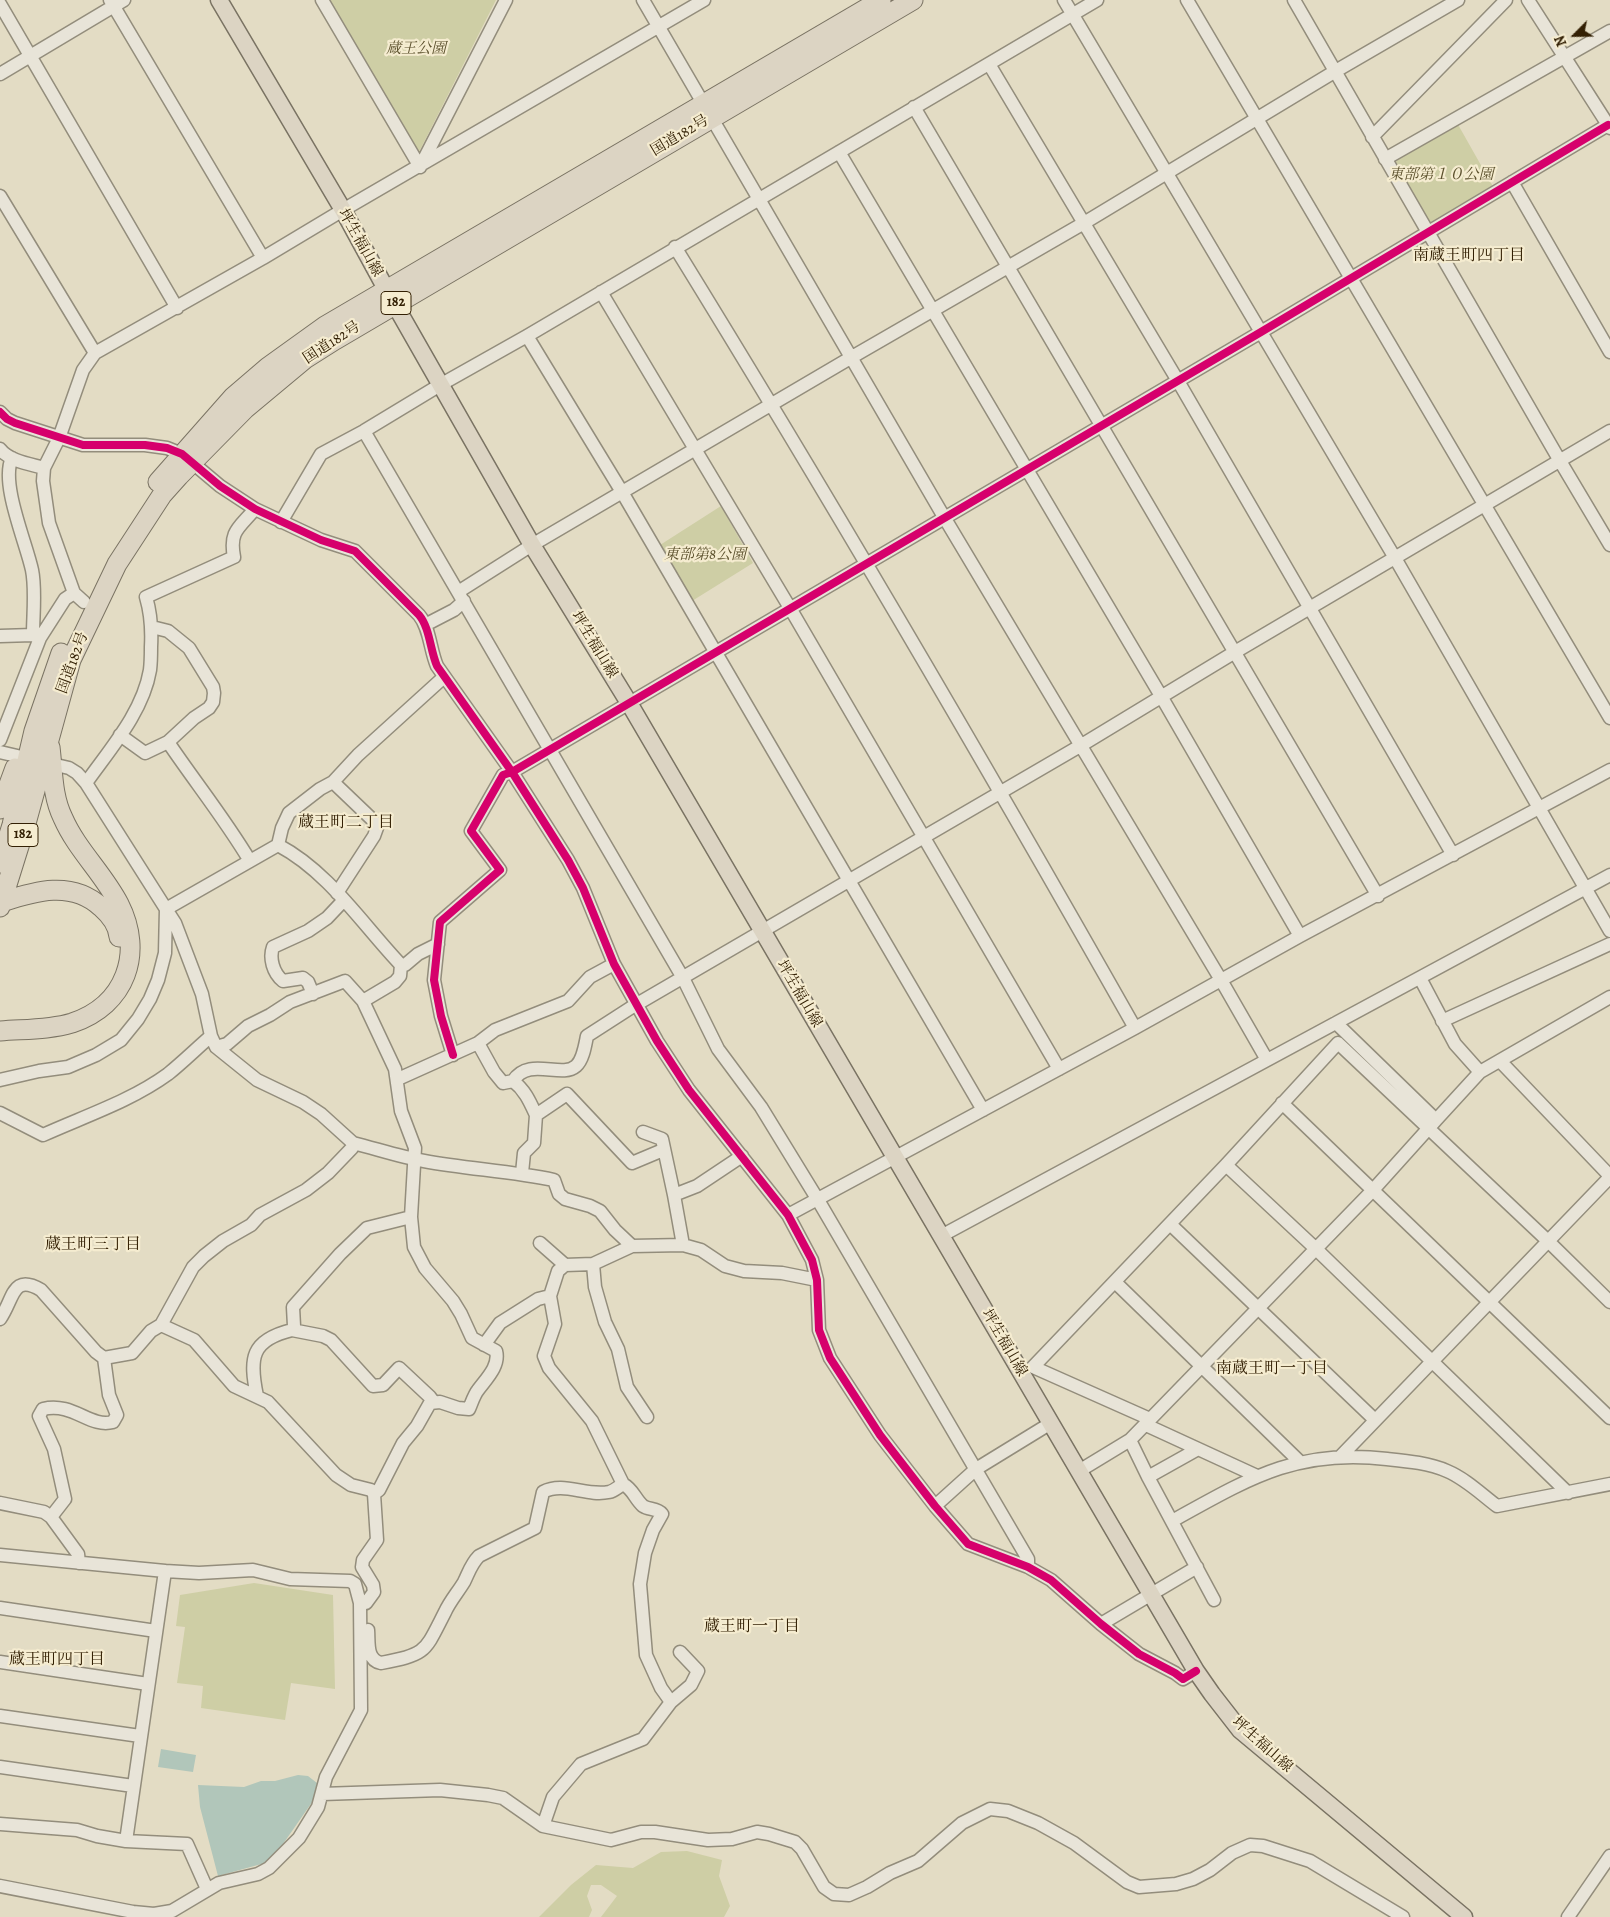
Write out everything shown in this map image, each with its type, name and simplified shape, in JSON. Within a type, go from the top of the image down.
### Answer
[{"type":"highway","name":"国道182号","points":[[707,111],[881,0]]},
{"type":"highway","name":"国道182号","points":[[41,735],[71,660],[117,564],[187,458],[233,397],[268,367],[325,326],[390,297],[707,111],[913,0]]},
{"type":"highway","name":"国道182号","points":[[1,905],[25,827],[35,760],[60,655],[79,598],[123,531],[168,469],[187,458]]},
{"type":"highway","name":"国道182号","points":[[0,862],[35,760]]},
{"type":"highway","points":[[0,809],[35,760],[54,788],[62,818],[74,839],[120,905],[128,928],[131,952],[124,982],[104,1005],[89,1015],[62,1025],[0,1031]]},
{"type":"highway","points":[[0,1021],[34,1020],[59,1016],[76,1010],[99,998],[115,977],[120,965],[122,952],[119,932],[110,915],[86,896],[70,891],[40,891],[1,905]]},
{"type":"main road","name":"坪生福山線","points":[[219,0],[343,210],[390,297],[532,544],[629,703],[1196,1671],[1240,1730],[1464,1917]]},
{"type":"street","points":[[322,0],[420,167]]},
{"type":"street","points":[[420,167],[506,0]]},
{"type":"street","points":[[643,0],[944,517],[1267,1060]]},
{"type":"street","points":[[0,740],[36,637],[65,599],[79,598],[49,523],[44,495],[44,468],[59,438],[83,370],[95,353],[178,308],[704,0]]},
{"type":"street","points":[[1064,0],[1395,558],[1610,931]]},
{"type":"street","points":[[281,522],[320,454],[364,431],[527,336],[758,198],[840,152],[1097,0]]},
{"type":"street","points":[[1187,0],[1610,718]]},
{"type":"street","points":[[1294,0],[1334,72],[1610,545]]},
{"type":"street","points":[[425,625],[454,610],[461,597],[532,544],[696,450],[933,309],[1084,223],[1167,172],[1258,120],[1334,72],[1458,0]]},
{"type":"street","points":[[1372,137],[1506,0]]},
{"type":"street","points":[[453,1055],[441,1016],[434,980],[440,922],[500,870],[470,831],[503,775],[512,772],[1609,126],[1528,0]]},
{"type":"street","points":[[0,74],[116,2],[263,258]]},
{"type":"street","points":[[0,4],[178,308]]},
{"type":"street","points":[[1385,158],[1610,31]]},
{"type":"street","points":[[989,64],[1178,380],[1453,855]]},
{"type":"street","points":[[914,107],[1378,896]]},
{"type":"street","points":[[840,152],[1161,696],[1300,936]]},
{"type":"street","points":[[1512,182],[1610,352]]},
{"type":"street","points":[[0,196],[95,353]]},
{"type":"street","points":[[675,248],[772,404],[866,563],[1001,792],[1136,1028]]},
{"type":"street","points":[[601,292],[790,608],[1059,1069]]},
{"type":"street","points":[[527,336],[622,492],[983,1110]]},
{"type":"street","points":[[0,412],[7,419],[83,446],[146,445],[167,448],[187,458],[220,486],[255,509],[321,540],[356,551],[419,614],[425,625],[434,659],[444,676],[512,772],[568,860],[583,888],[614,964],[657,1041],[689,1090],[788,1215],[812,1260],[818,1280],[819,1330],[830,1358],[880,1435],[935,1506],[968,1544],[1028,1567],[1051,1580],[1100,1624],[1139,1654],[1183,1679],[1196,1671]]},
{"type":"street","points":[[364,431],[683,978],[718,1049],[761,1107],[818,1200],[1028,1559],[1028,1567]]},
{"type":"street","points":[[478,1043],[494,1072],[503,1083],[513,1081],[515,1077],[530,1069],[570,1070],[577,1066],[581,1059],[587,1036],[1610,431]]},
{"type":"street","points":[[0,449],[4,454],[12,458],[44,468]]},
{"type":"street","points":[[12,458],[8,465],[9,489],[32,572],[36,637]]},
{"type":"street","points":[[86,783],[138,706],[146,684],[150,670],[152,627],[151,614],[146,597],[234,557],[233,535],[255,509]]},
{"type":"street","points":[[120,735],[145,753],[168,742],[194,718],[209,708],[213,702],[213,687],[189,648],[168,631],[152,627]]},
{"type":"street","points":[[0,636],[36,637]]},
{"type":"street","points":[[166,909],[278,845],[282,828],[290,813],[320,789],[333,782],[358,755],[444,676]]},
{"type":"street","points":[[168,742],[192,778],[229,826],[250,861]]},
{"type":"street","points":[[0,752],[69,768],[77,773],[86,783],[175,923],[202,994],[214,1042],[257,1080],[304,1102],[321,1114],[353,1143],[415,1159],[522,1173],[554,1180],[559,1194],[565,1199],[600,1211],[615,1230],[632,1246]]},
{"type":"street","points":[[788,1215],[1136,1028],[1300,936],[1378,896],[1610,770]]},
{"type":"street","points":[[313,994],[308,982],[303,978],[283,981],[271,962],[270,954],[273,947],[308,931],[326,918],[341,897],[378,825],[333,782]]},
{"type":"street","points":[[278,845],[295,854],[341,897],[401,965],[400,976],[395,982],[363,1001]]},
{"type":"street","points":[[942,1236],[1610,875]]},
{"type":"street","points":[[0,1080],[39,1071],[68,1068],[96,1055],[121,1040],[138,1019],[150,999],[158,980],[165,953],[166,909]]},
{"type":"street","points":[[401,965],[438,944]]},
{"type":"street","points":[[1442,1021],[1610,944]]},
{"type":"street","points":[[398,1079],[478,1043],[494,1030],[568,1001],[590,977],[614,964]]},
{"type":"street","points":[[1420,978],[1455,1044],[1480,1072]]},
{"type":"street","points":[[0,1113],[43,1135],[124,1099],[167,1074],[214,1042],[227,1044],[248,1026],[290,1002],[345,981],[363,1001],[398,1079],[401,1112],[415,1148],[411,1217],[414,1247],[425,1268],[453,1301],[472,1338],[496,1351],[498,1358],[489,1378],[477,1391],[470,1408],[458,1408],[433,1401]]},
{"type":"street","points":[[1080,1471],[1130,1440],[1372,1190],[1480,1072],[1610,997]]},
{"type":"street","points":[[1336,1023],[1433,1124],[1610,1302]]},
{"type":"street","points":[[1257,1476],[1198,1449],[1148,1422],[1033,1367],[1226,1165],[1338,1043],[1433,1124]]},
{"type":"street","points":[[1341,1456],[1549,1242],[1610,1176],[1500,1061]]},
{"type":"street","points":[[513,1081],[529,1098],[536,1116],[534,1143],[524,1154],[522,1173]]},
{"type":"street","points":[[536,1116],[567,1094],[632,1163],[662,1150]]},
{"type":"street","points":[[1282,1104],[1610,1418]]},
{"type":"street","points":[[644,1132],[662,1140],[662,1150],[674,1195],[683,1245]]},
{"type":"street","points":[[104,1358],[132,1353],[151,1331],[161,1325],[193,1267],[204,1256],[222,1241],[250,1225],[260,1215],[306,1190],[328,1173],[352,1148],[353,1143]]},
{"type":"street","points":[[674,1195],[697,1186],[742,1156]]},
{"type":"street","points":[[1226,1165],[1315,1248],[1568,1493]]},
{"type":"street","points":[[292,1330],[294,1326],[293,1307],[340,1254],[367,1228],[411,1217]]},
{"type":"street","points":[[1170,1224],[1375,1420]]},
{"type":"street","points":[[540,1243],[565,1265]]},
{"type":"street","points":[[671,1702],[661,1688],[646,1655],[640,1584],[645,1553],[653,1530],[662,1514],[659,1510],[644,1506],[628,1487],[622,1484],[592,1421],[549,1368],[544,1356],[555,1324],[550,1296],[558,1270],[565,1265],[593,1264],[632,1246],[683,1245],[701,1250],[725,1266],[782,1273],[818,1280]]},
{"type":"street","points":[[593,1264],[595,1287],[605,1322],[618,1348],[627,1387],[647,1417]]},
{"type":"street","points":[[1115,1282],[1300,1462]]},
{"type":"street","points":[[0,1319],[10,1303],[14,1291],[20,1285],[30,1284],[41,1290],[96,1352],[104,1358],[110,1396],[117,1415],[113,1422],[105,1424],[97,1422],[71,1410],[54,1406],[43,1409],[39,1416],[54,1449],[65,1499],[51,1517]]},
{"type":"street","points":[[484,1345],[500,1323],[538,1299],[550,1296]]},
{"type":"street","points":[[0,1886],[133,1912],[154,1914],[172,1911],[185,1905],[207,1889],[220,1883],[258,1874],[269,1868],[299,1838],[318,1807],[326,1777],[361,1710],[363,1603],[374,1592],[373,1585],[362,1567],[363,1560],[376,1540],[374,1494],[371,1490],[351,1485],[336,1475],[268,1402],[234,1386],[194,1340],[161,1325]]},
{"type":"street","points":[[257,1396],[253,1366],[259,1346],[272,1335],[292,1330],[323,1336],[331,1340],[373,1386],[383,1385],[399,1368],[433,1401]]},
{"type":"street","points":[[374,1494],[379,1490],[403,1443],[417,1426],[433,1401]]},
{"type":"street","points":[[935,1506],[976,1469],[1051,1423]]},
{"type":"street","points":[[1130,1440],[1214,1600]]},
{"type":"street","points":[[1148,1477],[1198,1449]]},
{"type":"street","points":[[1172,1521],[1257,1476],[1300,1462],[1341,1456],[1402,1460],[1439,1468],[1462,1479],[1497,1506],[1610,1484]]},
{"type":"street","points":[[0,1555],[165,1571],[199,1573],[253,1570],[290,1579],[350,1581],[355,1584],[363,1603],[372,1659],[381,1663],[416,1655],[427,1647],[446,1609],[464,1582],[472,1562],[479,1556],[535,1528],[543,1492],[551,1488],[562,1487],[597,1493],[610,1492],[622,1484]]},
{"type":"street","points":[[0,1503],[44,1512],[51,1517],[78,1554],[79,1562]]},
{"type":"street","points":[[1100,1624],[1197,1567]]},
{"type":"street","points":[[126,1841],[165,1571]]},
{"type":"street","points":[[0,1608],[156,1631]]},
{"type":"street","points":[[543,1826],[553,1797],[581,1764],[643,1739],[671,1702],[690,1685],[698,1671],[680,1652]]},
{"type":"street","points":[[0,1662],[148,1684]]},
{"type":"street","points":[[0,1716],[140,1736]]},
{"type":"street","points":[[0,1767],[133,1786]]},
{"type":"street","points":[[322,1794],[440,1790],[488,1795],[503,1798],[543,1826],[611,1840],[641,1832],[655,1832],[708,1840],[732,1839],[757,1832],[769,1834],[795,1842],[802,1849],[824,1887],[834,1894],[849,1895],[890,1873],[918,1861],[962,1824],[990,1809],[1008,1811],[1038,1823],[1074,1843],[1127,1882],[1139,1887],[1176,1884],[1210,1870],[1232,1853],[1250,1846],[1263,1846],[1310,1861],[1403,1917]]},
{"type":"street","points":[[0,1824],[77,1830],[126,1841],[187,1844],[207,1889]]},
{"type":"street","points":[[1568,1917],[1610,1856]]},
{"type":"green space","name":"蔵王公園","points":[[330,0],[496,0],[419,152]]},
{"type":"green space","name":"東部第１０公園","points":[[1456,121],[1495,190],[1429,230],[1387,160]]},
{"type":"green space","name":"東部第8公園","points":[[721,506],[753,563],[692,601],[660,545]]},
{"type":"green space","points":[[254,1583],[333,1595],[335,1689],[291,1683],[285,1720],[201,1708],[203,1686],[177,1683],[185,1627],[176,1626],[180,1595]]},
{"type":"green space","points":[[687,1851],[722,1860],[719,1876],[730,1906],[724,1917],[601,1917],[617,1896],[601,1885],[591,1885],[587,1896],[592,1910],[589,1917],[539,1917],[571,1885],[596,1865],[633,1868],[661,1852]]},
{"type":"shaded area","points":[[161,1749],[196,1755],[193,1772],[158,1767]]},
{"type":"shaded area","points":[[298,1775],[308,1776],[317,1783],[315,1798],[276,1854],[265,1863],[218,1876],[200,1807],[198,1785],[244,1787],[261,1781],[275,1781]]},
{"type":"cycle path","points":[[453,1055],[441,1016],[434,980],[440,922],[500,870],[471,831],[503,775],[512,772],[1261,332],[1608,125]]},
{"type":"cycle path","points":[[0,412],[7,419],[15,423],[83,445],[145,445],[167,448],[182,454],[220,486],[255,509],[321,540],[355,551],[419,615],[428,633],[437,666],[512,772],[568,860],[583,888],[614,964],[657,1041],[689,1090],[788,1215],[812,1260],[817,1280],[819,1330],[830,1358],[880,1435],[935,1506],[968,1544],[1028,1567],[1051,1580],[1139,1654],[1183,1679],[1196,1671]]},
{"type":"district","name":"南蔵王町四丁目","points":[[1469,256]]},
{"type":"district","name":"蔵王町二丁目","points":[[346,823]]},
{"type":"district","name":"蔵王町三丁目","points":[[93,1245]]},
{"type":"district","name":"南蔵王町一丁目","points":[[1272,1369]]},
{"type":"district","name":"蔵王町一丁目","points":[[752,1627]]},
{"type":"district","name":"蔵王町四丁目","points":[[57,1660]]}]
